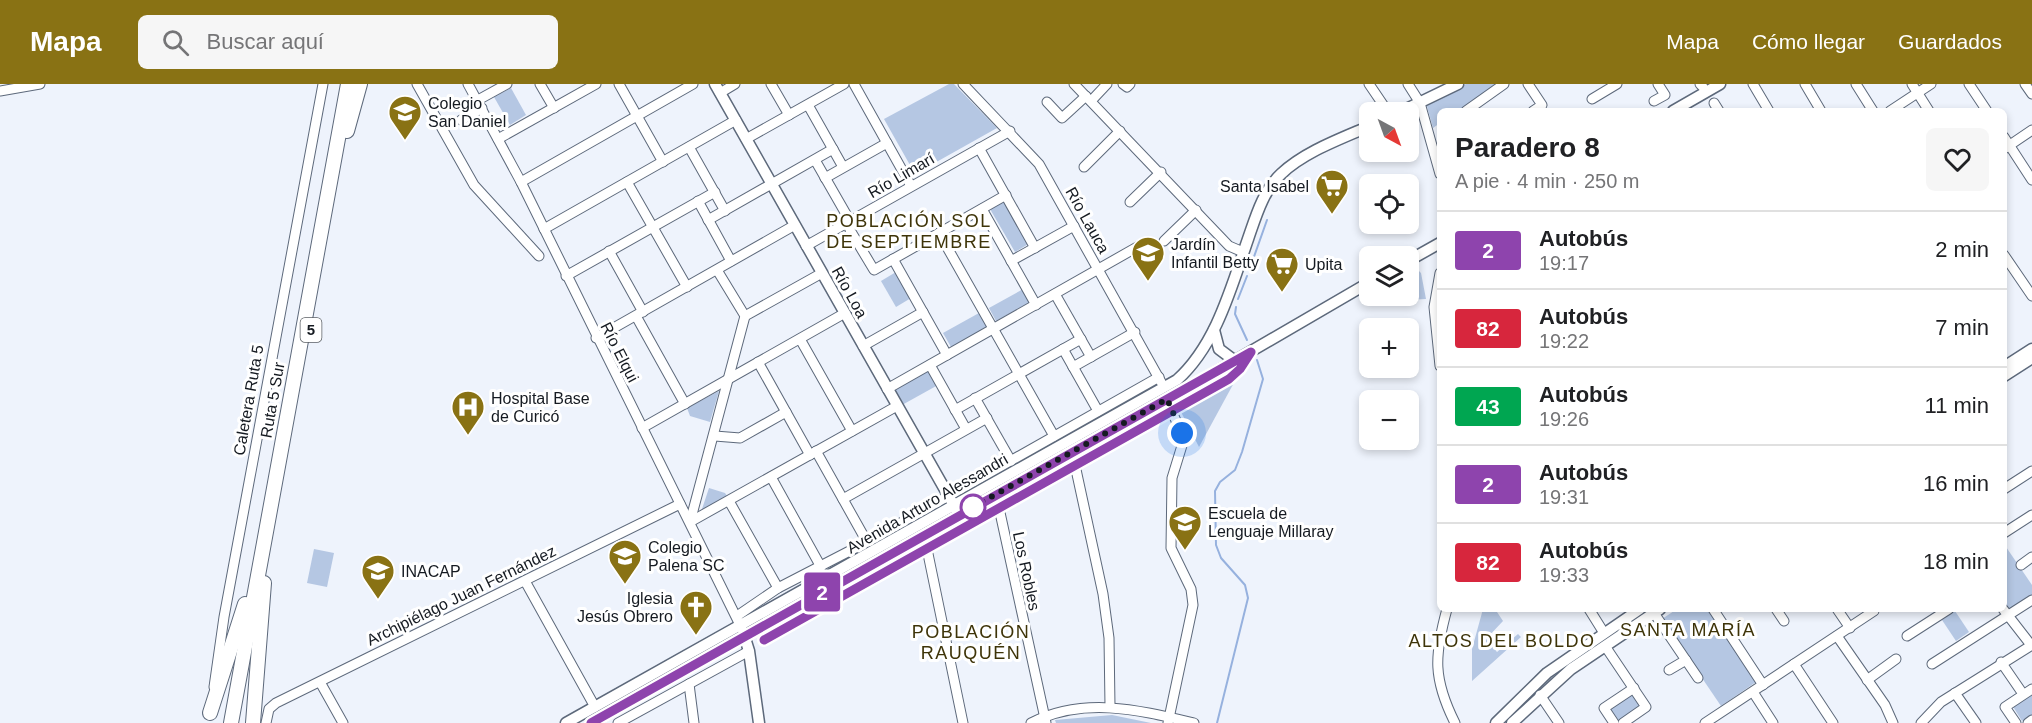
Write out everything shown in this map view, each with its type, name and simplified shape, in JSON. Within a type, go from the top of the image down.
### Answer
[{"type":"highway","points":[[342,84],[343,107]]},
{"type":"highway","name":"Ruta 5 Sur","points":[[231,723],[348,84]]},
{"type":"highway","name":"Ruta 5 Sur","points":[[239,723],[347,131],[358,84]]},
{"type":"highway","points":[[209,718],[262,550]]},
{"type":"highway","points":[[253,723],[264,583]]},
{"type":"main road","points":[[1420,103],[1458,84]]},
{"type":"main road","points":[[1678,108],[1720,84]]},
{"type":"main road","name":"Río Loa","points":[[718,88],[954,506]]},
{"type":"main road","points":[[1167,399],[1177,380],[1197,358],[1214,330],[1262,201],[1280,176],[1298,161],[1359,131]]},
{"type":"main road","points":[[1419,255],[1437,245]]},
{"type":"main road","name":"Avenida Arturo Alessandri","points":[[591,723],[741,625],[922,536],[954,506],[994,496],[1251,352],[1359,288]]},
{"type":"main road","points":[[1214,330],[1219,349],[1235,361]]},
{"type":"main road","points":[[2007,366],[2032,349]]},
{"type":"main road","points":[[2007,367],[2032,358]]},
{"type":"main road","name":"Avenida Arturo Alessandri","points":[[566,723],[954,506],[1161,382],[1177,380]]},
{"type":"main road","points":[[1496,723],[1539,680],[1636,612]]},
{"type":"main road","points":[[1512,723],[1540,695],[1605,646],[1656,612]]},
{"type":"main road","points":[[741,625],[749,651],[759,723]]},
{"type":"street","points":[[0,91],[34,84]]},
{"type":"street","name":"Caletera Ruta 5","points":[[209,718],[228,593],[322,84]]},
{"type":"street","points":[[417,84],[474,185],[536,257],[553,251]]},
{"type":"street","name":"Río Elqui","points":[[468,84],[521,182],[596,338],[741,625]]},
{"type":"street","points":[[461,120],[507,84]]},
{"type":"street","points":[[540,84],[554,108]]},
{"type":"street","points":[[498,139],[596,84]]},
{"type":"street","points":[[619,84],[663,162]]},
{"type":"street","points":[[521,182],[693,84]]},
{"type":"street","points":[[718,88],[735,84]]},
{"type":"street","points":[[771,84],[789,115]]},
{"type":"street","points":[[746,139],[844,84]]},
{"type":"street","points":[[854,84],[911,186]]},
{"type":"street","name":"Río Lauca","points":[[963,84],[1039,164],[1161,382]]},
{"type":"street","points":[[1074,84],[1161,172],[1229,246],[1243,252]]},
{"type":"street","points":[[1047,102],[1062,118],[1107,84]]},
{"type":"street","points":[[1123,84],[1127,87],[1130,84]]},
{"type":"street","points":[[1369,84],[1381,102]]},
{"type":"street","points":[[1408,84],[1420,103],[1437,163]]},
{"type":"street","points":[[1432,84],[1438,94]]},
{"type":"street","points":[[1470,108],[1504,84]]},
{"type":"street","points":[[1528,84],[1542,105],[1538,108]]},
{"type":"street","points":[[1592,99],[1617,84]]},
{"type":"street","points":[[1654,101],[1665,95],[1658,84]]},
{"type":"street","points":[[1754,84],[1767,108]]},
{"type":"street","points":[[1805,84],[1819,108]]},
{"type":"street","points":[[1856,84],[1871,108]]},
{"type":"street","points":[[1912,84],[1927,108]]},
{"type":"street","points":[[1895,108],[1931,84]]},
{"type":"street","points":[[1969,84],[1985,108]]},
{"type":"street","points":[[2025,84],[2032,94]]},
{"type":"street","points":[[808,105],[843,167]]},
{"type":"street","points":[[544,229],[736,120]]},
{"type":"street","points":[[2007,143],[2032,130]]},
{"type":"street","name":"Río Limarí","points":[[806,246],[1010,131]]},
{"type":"street","points":[[1084,167],[1120,131]]},
{"type":"street","points":[[1430,137],[1437,132]]},
{"type":"street","points":[[825,178],[887,142]]},
{"type":"street","points":[[2007,145],[2032,180]]},
{"type":"street","points":[[689,147],[725,211]]},
{"type":"street","points":[[979,148],[1035,248]]},
{"type":"street","points":[[708,220],[833,149]]},
{"type":"street","points":[[815,160],[849,221],[849,230],[874,270],[1006,195]]},
{"type":"street","points":[[1130,202],[1161,172]]},
{"type":"street","points":[[627,182],[687,287]]},
{"type":"street","points":[[566,276],[715,192]]},
{"type":"street","points":[[698,201],[731,261]]},
{"type":"street","points":[[982,209],[1036,305]]},
{"type":"street","points":[[1164,241],[1196,210]]},
{"type":"street","points":[[596,338],[795,225]]},
{"type":"street","points":[[1011,261],[1074,226]]},
{"type":"street","points":[[937,234],[1052,437]]},
{"type":"street","points":[[887,389],[1140,246]]},
{"type":"street","points":[[609,251],[685,404]]},
{"type":"street","points":[[893,259],[947,355]]},
{"type":"street","points":[[2007,259],[2032,296]]},
{"type":"street","points":[[717,270],[745,316]]},
{"type":"street","points":[[690,522],[715,436],[745,316],[822,273]]},
{"type":"street","points":[[1437,290],[1434,307],[1437,336]]},
{"type":"street","points":[[1055,294],[1091,357]]},
{"type":"street","points":[[863,346],[923,312]]},
{"type":"street","points":[[642,428],[844,313]]},
{"type":"street","points":[[1073,367],[1135,332]]},
{"type":"street","points":[[800,339],[852,431]]},
{"type":"street","points":[[955,410],[1081,339]]},
{"type":"street","points":[[1063,349],[1098,411]]},
{"type":"street","name":"Avenida Arturo Alessandri","points":[[764,640],[1229,379],[1240,369],[1251,352]]},
{"type":"street","points":[[758,362],[786,412],[843,499],[867,542]]},
{"type":"street","points":[[930,365],[966,429]]},
{"type":"street","name":"Avenida Arturo Alessandri","points":[[741,625],[778,588],[867,542],[954,506],[1011,461],[1098,411],[1161,382]]},
{"type":"street","points":[[975,398],[1011,461]]},
{"type":"street","points":[[1167,399],[1184,444],[1172,478],[1171,548],[1191,589],[1194,605],[1169,720]]},
{"type":"street","points":[[690,522],[897,406]]},
{"type":"street","points":[[715,436],[740,438],[786,412]]},
{"type":"street","points":[[843,499],[987,418]]},
{"type":"street","points":[[1069,452],[1075,465],[1103,594],[1108,638],[1110,706]]},
{"type":"street","points":[[2007,487],[2032,471]]},
{"type":"street","points":[[771,477],[821,567]]},
{"type":"street","name":"Los Robles","points":[[994,496],[999,508],[1046,720]]},
{"type":"street","points":[[729,501],[778,588]]},
{"type":"street","name":"Archipiélago Juan Fernández","points":[[266,723],[269,710],[276,703],[680,504]]},
{"type":"street","points":[[2007,531],[2032,515]]},
{"type":"street","points":[[922,536],[927,549],[963,723]]},
{"type":"street","points":[[2021,565],[2032,557]]},
{"type":"street","points":[[525,581],[595,707]]},
{"type":"street","points":[[2007,612],[2032,600]]},
{"type":"street","points":[[1446,612],[1439,638],[1436,668],[1442,695],[1455,723]]},
{"type":"street","points":[[1591,612],[1604,633]]},
{"type":"street","points":[[1658,612],[1698,678]]},
{"type":"street","points":[[1715,612],[1763,685]]},
{"type":"street","points":[[1778,612],[1784,621]]},
{"type":"street","points":[[1839,612],[1850,628]]},
{"type":"street","points":[[1710,722],[1873,612]]},
{"type":"street","points":[[1907,636],[1944,612]]},
{"type":"street","points":[[1921,723],[1936,706],[2001,662],[2032,645],[2006,612],[1932,664]]},
{"type":"street","points":[[1838,636],[1893,723]]},
{"type":"street","points":[[1605,646],[1646,707],[1623,723]]},
{"type":"street","points":[[618,723],[749,651]]},
{"type":"street","points":[[1867,680],[1896,659]]},
{"type":"street","points":[[1669,670],[1686,660]]},
{"type":"street","points":[[2001,662],[2028,692],[2005,707],[2016,723]]},
{"type":"street","points":[[1794,664],[1833,723]]},
{"type":"street","points":[[320,682],[343,723]]},
{"type":"street","points":[[689,684],[694,723]]},
{"type":"street","points":[[1614,723],[1604,708],[1634,688]]},
{"type":"street","points":[[1753,692],[1773,723]]},
{"type":"street","points":[[1955,693],[1976,723]]},
{"type":"street","points":[[1540,695],[1559,723]]},
{"type":"street","points":[[1031,723],[1046,720],[1062,710],[1110,706],[1169,720],[1194,723]]},
{"type":"street","points":[[2028,723],[2032,720]]},
{"type":"shaded area","points":[[949,84],[954,84],[997,128],[915,174],[884,119]]},
{"type":"shaded area","points":[[1466,84],[1498,84],[1462,108],[1437,108],[1437,125],[1433,128],[1426,103]]},
{"type":"shaded area","points":[[511,88],[526,115],[510,125],[494,97]]},
{"type":"shaded area","points":[[1005,201],[1030,243],[1015,252],[990,209]]},
{"type":"shaded area","points":[[1419,271],[1421,273],[1426,299],[1419,299]]},
{"type":"shaded area","points":[[896,272],[911,298],[896,307],[881,281]]},
{"type":"shaded area","points":[[1025,288],[1032,301],[996,321],[989,308]]},
{"type":"shaded area","points":[[979,313],[987,327],[951,347],[943,333]]},
{"type":"shaded area","points":[[930,370],[938,385],[902,405],[894,390]]},
{"type":"shaded area","points":[[1236,379],[1199,447],[1180,410]]},
{"type":"shaded area","points":[[719,391],[710,422],[690,416],[687,408]]},
{"type":"shaded area","points":[[709,488],[725,493],[729,499],[704,512],[702,509]]},
{"type":"shaded area","points":[[2007,548],[2032,585],[2032,595],[2011,610],[2007,607]]},
{"type":"shaded area","points":[[314,549],[334,553],[327,587],[307,583]]},
{"type":"shaded area","points":[[1482,612],[1497,612],[1503,621],[1486,639],[1497,652],[1518,634],[1521,637],[1472,681],[1472,649]]},
{"type":"shaded area","points":[[1672,612],[1710,612],[1756,682],[1721,706],[1662,619]]},
{"type":"shaded area","points":[[1956,612],[1969,632],[1956,641],[1942,620]]},
{"type":"shaded area","points":[[1632,692],[1641,705],[1619,721],[1610,708]]},
{"type":"shaded area","points":[[2032,692],[2032,715],[2022,721],[2012,705]]},
{"type":"shaded area","points":[[1112,715],[1151,723],[1056,723],[1055,720]]},
{"type":"waterway","points":[[1250,268],[1267,220]]},
{"type":"waterway","points":[[1238,299],[1247,276]]},
{"type":"waterway","points":[[1236,307],[1235,314],[1247,340]]},
{"type":"waterway","points":[[1217,723],[1248,598],[1245,585],[1221,558],[1216,545],[1215,491],[1220,482],[1235,470],[1242,452],[1263,379],[1257,360]]},
{"type":"bus line","name":"2","points":[[591,723],[729,643],[1251,352],[1240,369],[1229,379],[764,640]]},
{"type":"place","name":"Colegio San Daniel","points":[[405,141]]},
{"type":"place","name":"Santa Isabel","points":[[1332,215]]},
{"type":"place","name":"Jardín Infantil Betty","points":[[1148,282]]},
{"type":"place","name":"Upita","points":[[1282,293]]},
{"type":"place","name":"Hospital Base de Curicó","points":[[468,436]]},
{"type":"place","name":"Escuela de Lenguaje Millaray","points":[[1185,551]]},
{"type":"place","name":"Colegio Palena SC","points":[[625,585]]},
{"type":"place","name":"INACAP","points":[[378,600]]},
{"type":"place","name":"Iglesia Jesús Obrero","points":[[696,636]]},
{"type":"district","name":"POBLACIÓN SOL DE SEPTIEMBRE","points":[[909,231]]},
{"type":"district","name":"SANTA MARÍA","points":[[1688,630]]},
{"type":"district","name":"ALTOS DEL BOLDO","points":[[1502,641]]},
{"type":"district","name":"POBLACIÓN RAUQUÉN","points":[[971,642]]},
{"type":"route","points":[[973,507],[1167,399],[1182,433]]}]
